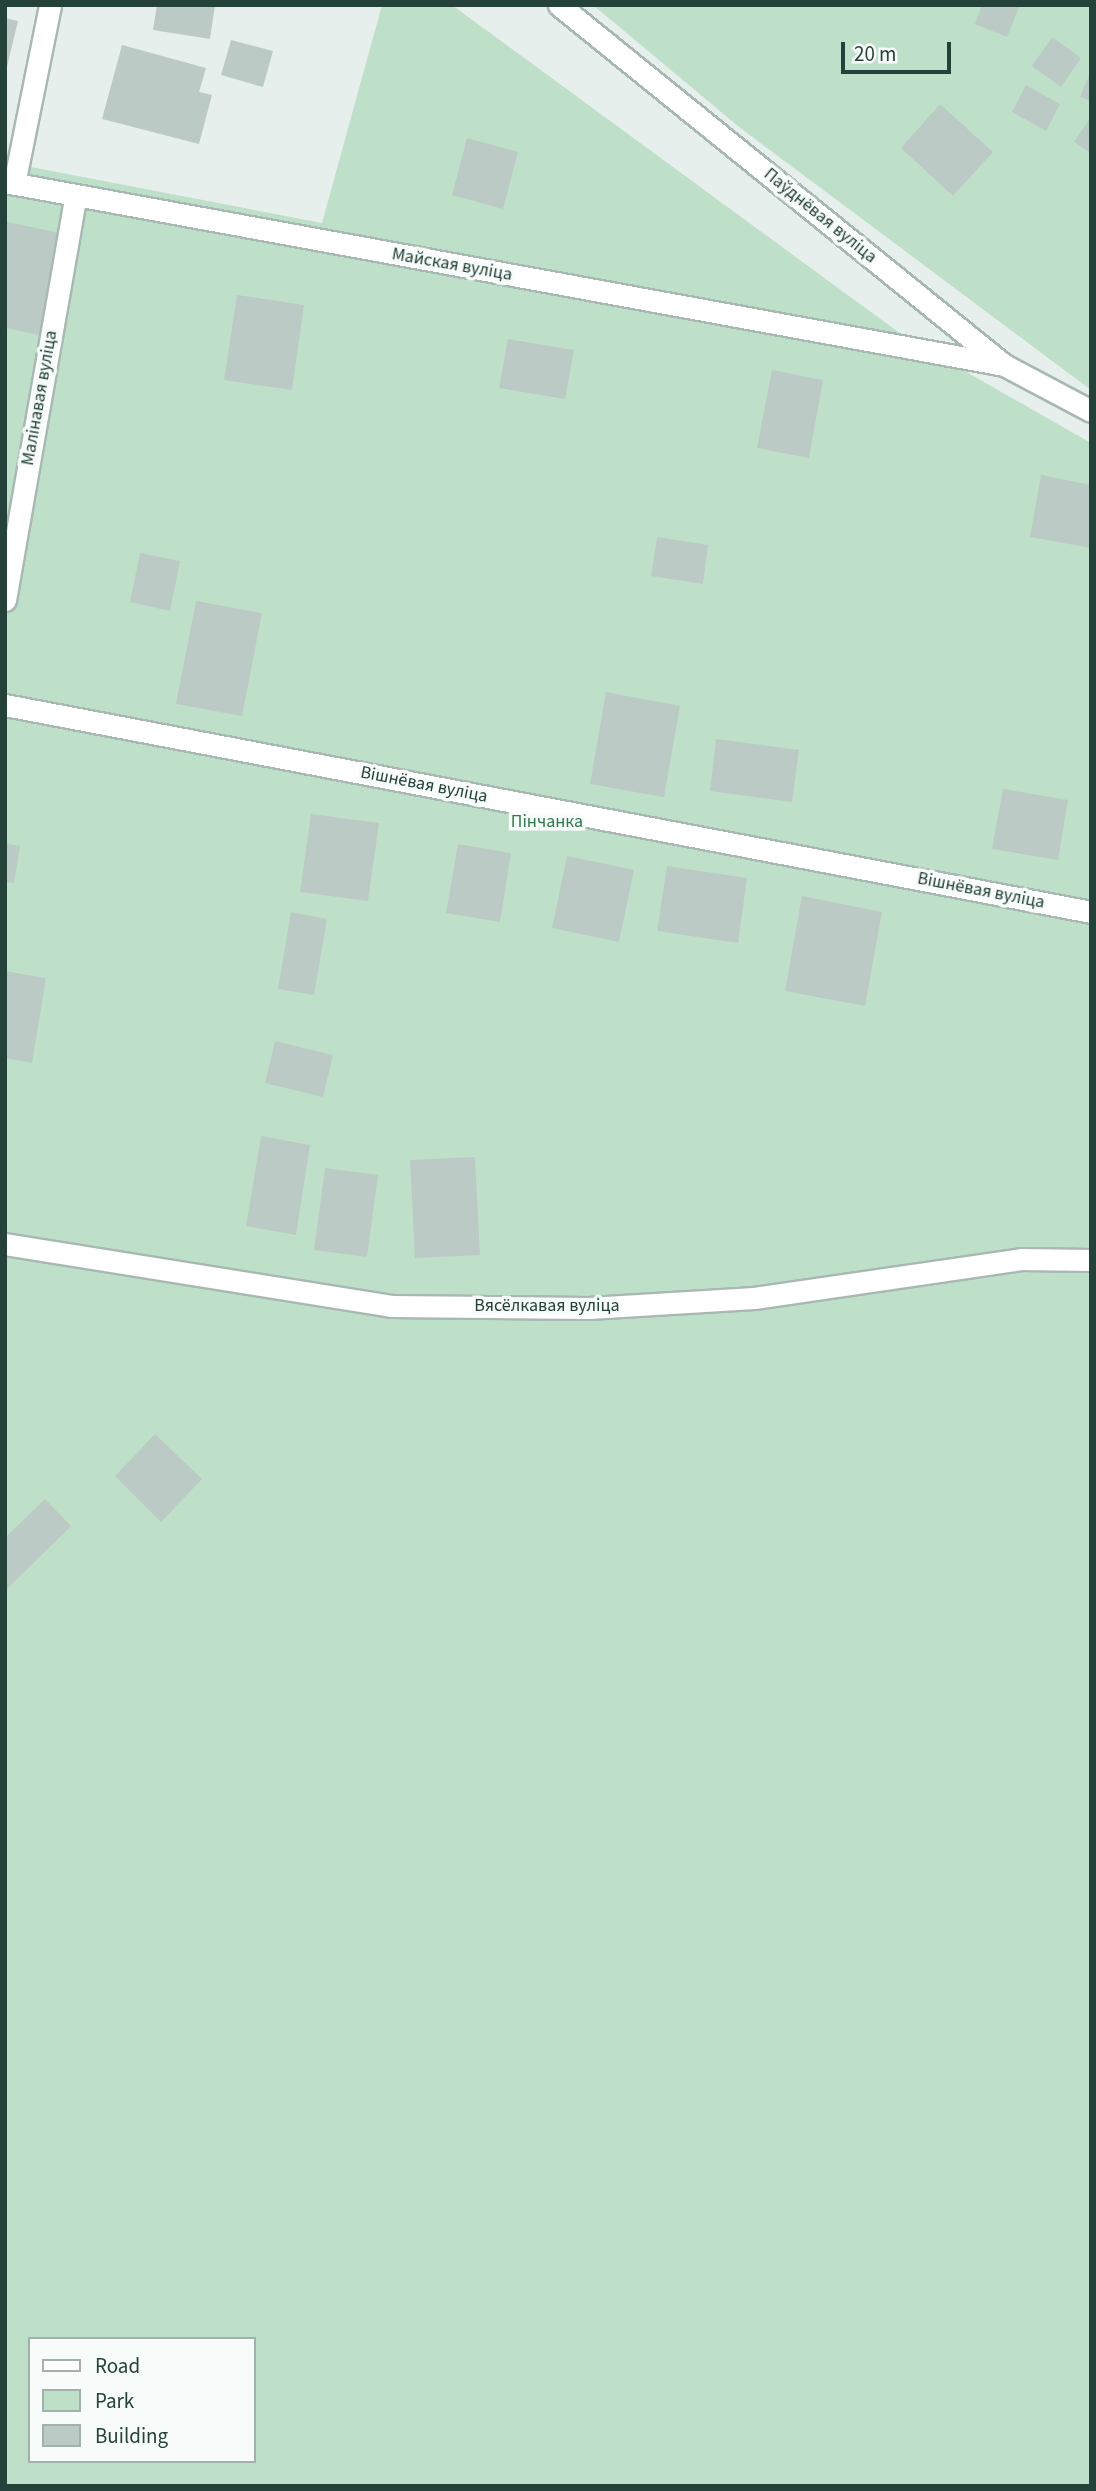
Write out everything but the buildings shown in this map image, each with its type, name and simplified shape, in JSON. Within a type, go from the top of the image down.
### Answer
[{"type":"street","points":[[10,183],[23,138],[50,5]]},
{"type":"street","name":"Паўднёвая вуліца","points":[[559,5],[1004,365],[1091,411]]},
{"type":"street","name":"Майская вуліца","points":[[10,183],[1004,365]]},
{"type":"street","name":"Малінавая вуліца","points":[[5,600],[75,197]]},
{"type":"street","name":"Вішнёвая вуліца","points":[[5,705],[1091,912]]},
{"type":"street","name":"Вясёлкавая вуліца","points":[[5,1244],[390,1306],[589,1308],[754,1298],[1021,1259],[1091,1261]]},
{"type":"green space","name":"Пінчанка","points":[[382,5],[452,5],[905,337],[1091,443],[1091,2486],[5,2486],[5,162],[322,223]]},
{"type":"green space","points":[[593,5],[1091,5],[1091,390],[739,127]]}]
